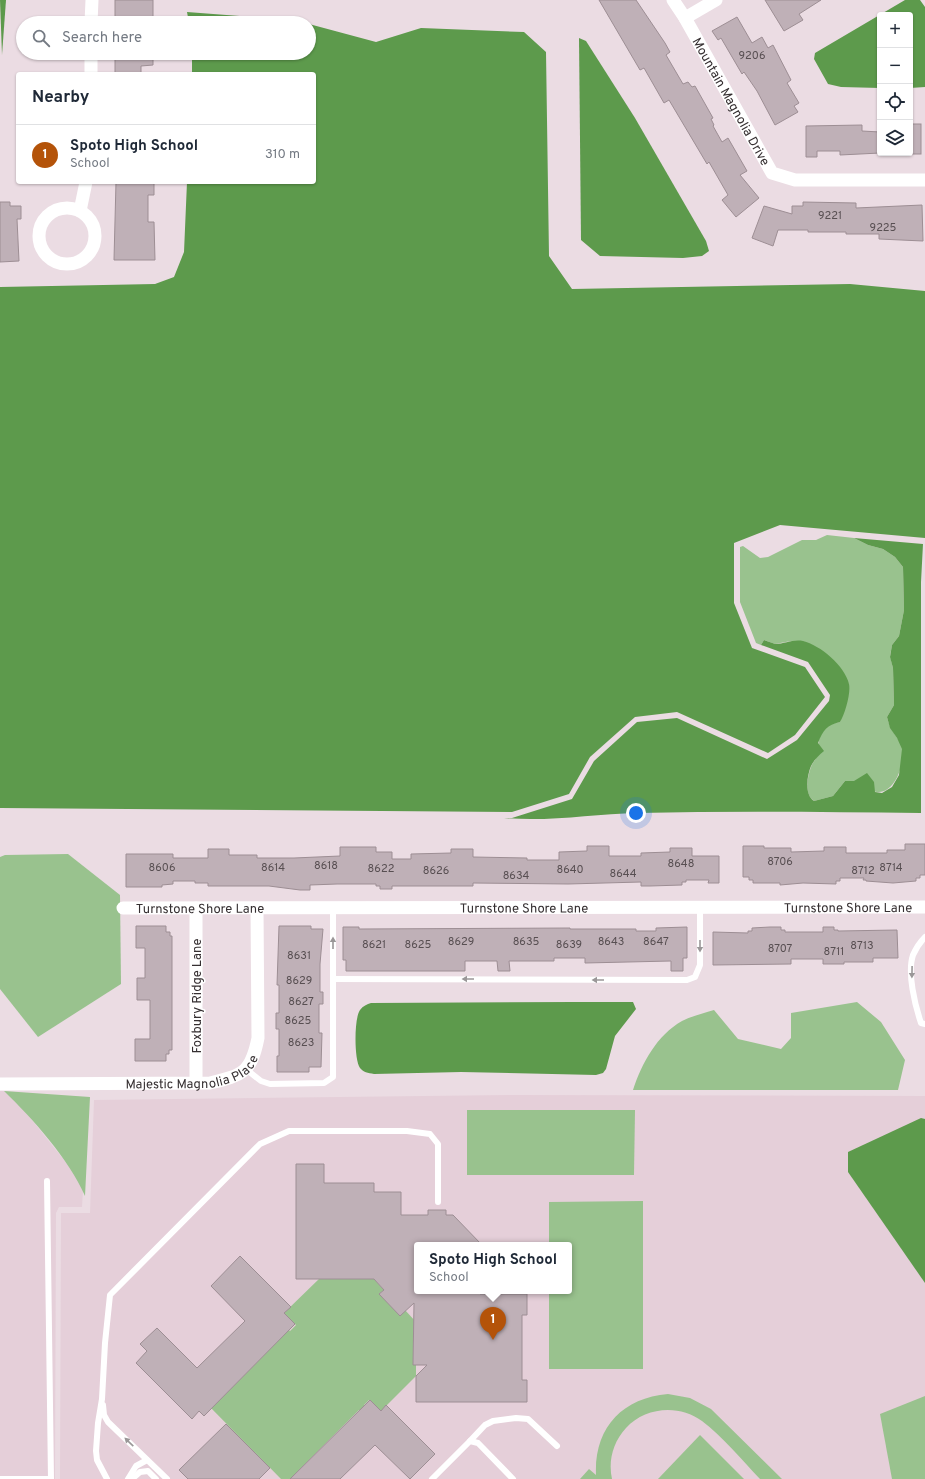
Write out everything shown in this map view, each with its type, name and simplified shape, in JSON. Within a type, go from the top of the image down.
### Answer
[{"type":"street","points":[[92,0],[92,16]]},
{"type":"street","name":"Mountain Magnolia Drive","points":[[673,0],[685,18],[772,173],[795,180],[925,180]]},
{"type":"street","points":[[685,18],[716,0]]},
{"type":"street","points":[[91,60],[91,72]]},
{"type":"street","points":[[80,211],[86,184]]},
{"type":"street","points":[[72,208],[80,211],[88,217],[95,230],[94,244],[90,253],[83,260],[74,264],[64,264],[54,261],[42,249],[39,232],[42,223],[47,216],[58,210],[72,208]]},
{"type":"street","name":"Turnstone Shore Lane","points":[[122,908],[925,907]]},
{"type":"street","name":"Foxbury Ridge Lane","points":[[196,908],[196,1083]]},
{"type":"street","name":"Majestic Magnolia Place","points":[[0,1084],[210,1083],[232,1078],[247,1070],[255,1055],[258,1038],[257,908]]},
{"type":"lane","points":[[333,979],[687,980],[695,977],[700,965],[700,907]]},
{"type":"lane","points":[[247,1070],[261,1081],[270,1084],[324,1083],[330,1080],[334,1071],[333,908]]},
{"type":"lane","points":[[925,937],[913,956],[912,987],[915,1007],[920,1023],[925,1024]]},
{"type":"lane","points":[[107,1479],[98,1460],[96,1451],[102,1399],[105,1343],[110,1295],[260,1144],[288,1131],[407,1131],[430,1134],[438,1144],[438,1202]]},
{"type":"lane","points":[[0,1478],[51,1479],[47,1181]]},
{"type":"lane","points":[[102,1399],[104,1415],[108,1422],[167,1479]]},
{"type":"lane","points":[[432,1479],[485,1425],[493,1421],[516,1418],[528,1419],[557,1446]]},
{"type":"lane","points":[[470,1441],[478,1443],[513,1479]]},
{"type":"lane","points":[[128,1479],[136,1466],[147,1460]]},
{"type":"lane","points":[[132,1479],[140,1472],[148,1471],[156,1479]]},
{"type":"shaded area","points":[[0,0],[6,0],[2,55]]},
{"type":"shaded area","points":[[905,0],[920,0],[925,7],[925,87],[913,88],[913,12],[885,12]]},
{"type":"shaded area","points":[[187,12],[240,16],[188,16]]},
{"type":"shaded area","points":[[877,16],[877,88],[841,87],[828,84],[814,59],[815,53]]},
{"type":"shaded area","points":[[316,26],[376,42],[421,28],[524,32],[546,52],[549,256],[572,289],[850,284],[925,291],[925,538],[780,525],[734,543],[734,603],[752,648],[805,667],[825,697],[795,735],[768,753],[677,712],[635,717],[590,757],[569,794],[512,812],[0,808],[0,287],[155,284],[174,277],[184,252],[187,184],[316,184],[316,72],[192,72],[192,60],[316,60]]},
{"type":"shaded area","points":[[579,38],[586,41],[635,118],[706,241],[709,251],[702,256],[683,258],[600,256],[581,240]]},
{"type":"shaded area","points":[[827,535],[854,538],[868,545],[883,549],[895,557],[903,567],[904,610],[899,636],[892,645],[890,656],[893,668],[894,705],[887,717],[890,726],[902,747],[903,753],[901,767],[895,781],[885,791],[875,792],[850,781],[845,781],[833,796],[814,801],[809,794],[807,786],[810,771],[817,756],[820,735],[824,728],[828,725],[840,722],[849,684],[791,641],[775,644],[764,640],[761,645],[756,643],[740,602],[740,547],[743,546],[760,558],[768,557],[802,540],[816,540]]},
{"type":"shaded area","points":[[854,538],[923,544],[921,582],[921,813],[673,812],[538,819],[504,818],[512,818],[572,799],[594,761],[637,722],[677,718],[767,759],[797,740],[829,701],[830,695],[808,662],[761,645],[764,640],[775,644],[796,641],[810,643],[831,657],[843,670],[847,677],[849,688],[846,709],[840,722],[826,729],[822,735],[818,743],[824,751],[818,756],[811,766],[807,785],[811,798],[814,801],[833,796],[845,781],[854,781],[867,773],[874,782],[875,792],[882,793],[892,787],[899,775],[902,749],[890,728],[887,717],[894,705],[893,668],[890,657],[892,645],[899,636],[904,610],[903,567],[895,557],[883,549],[868,545]]},
{"type":"shaded area","points":[[68,854],[120,895],[121,984],[38,1037],[0,989],[0,857],[5,855]]},
{"type":"shaded area","points":[[633,1002],[636,1009],[615,1036],[606,1069],[603,1073],[596,1075],[461,1072],[374,1074],[363,1070],[358,1064],[356,1030],[358,1014],[364,1006],[370,1003]]},
{"type":"shaded area","points":[[857,1002],[881,1022],[905,1060],[898,1090],[633,1090],[646,1060],[658,1042],[673,1027],[682,1021],[714,1010],[738,1039],[781,1049],[791,1038],[791,1013]]},
{"type":"shaded area","points":[[0,1091],[4,1091],[24,1110],[76,1175],[83,1190],[82,1207],[59,1207],[56,1213],[55,1479],[0,1479]]},
{"type":"shaded area","points":[[4,1091],[90,1097],[85,1196],[70,1168],[60,1154],[27,1114]]},
{"type":"shaded area","points":[[509,1095],[925,1096],[925,1479],[60,1479],[61,1213],[90,1213],[94,1100]]},
{"type":"shaded area","points":[[467,1110],[635,1110],[634,1175],[467,1175]]},
{"type":"shaded area","points":[[921,1118],[925,1119],[925,1283],[848,1172],[848,1152]]},
{"type":"shaded area","points":[[643,1201],[643,1369],[549,1369],[549,1294],[572,1294],[572,1242],[549,1242],[549,1202]]},
{"type":"shaded area","points":[[320,1278],[374,1279],[384,1290],[379,1294],[400,1315],[405,1310],[416,1322],[413,1331],[413,1365],[416,1365],[416,1376],[381,1411],[369,1400],[364,1405],[376,1417],[359,1410],[290,1479],[281,1479],[211,1408],[284,1335],[273,1323],[278,1319],[290,1331],[296,1325],[284,1313]]},
{"type":"shaded area","points":[[668,1394],[690,1398],[711,1409],[782,1479],[760,1479],[724,1441],[702,1421],[683,1412],[662,1410],[652,1412],[634,1421],[622,1433],[615,1446],[611,1459],[612,1479],[580,1479],[589,1469],[596,1475],[600,1443],[614,1418],[624,1409],[637,1402]]},
{"type":"shaded area","points":[[925,1396],[925,1479],[892,1479],[880,1414]]},
{"type":"shaded area","points":[[700,1435],[744,1479],[658,1479]]},
{"type":"building","points":[[115,0],[153,0],[153,16],[115,16]]},
{"type":"building","points":[[599,0],[636,0],[665,43],[670,52],[666,55],[683,84],[688,82],[692,87],[695,86],[713,118],[711,119],[714,125],[713,126],[722,142],[728,138],[747,171],[740,175],[759,198],[736,217],[722,200],[728,195],[709,162],[707,164],[669,100],[664,103],[644,68],[640,70]]},
{"type":"building","points":[[765,0],[821,0],[799,14],[803,20],[784,31]]},
{"type":"building","points":[[737,17],[752,43],[762,37],[768,48],[773,45],[791,80],[787,83],[799,103],[794,106],[798,112],[775,125],[757,91],[744,72],[742,74],[721,38],[718,40],[712,31]]},
{"type":"building","points":[[115,60],[153,60],[153,65],[141,66],[141,72],[115,72]]},
{"type":"building","points":[[913,124],[921,124],[921,154],[913,154]]},
{"type":"building","points":[[862,125],[862,131],[877,132],[877,153],[840,155],[840,151],[817,151],[817,157],[806,157],[806,126]]},
{"type":"building","points":[[116,184],[154,184],[154,195],[148,195],[148,222],[154,222],[155,260],[114,260]]},
{"type":"building","points":[[0,202],[10,202],[10,206],[21,206],[21,219],[17,219],[19,261],[0,262]]},
{"type":"building","points":[[803,202],[856,203],[856,208],[922,205],[923,241],[879,239],[879,234],[808,232],[808,230],[778,230],[773,246],[752,238],[764,206],[792,214],[792,206],[803,206]]},
{"type":"building","points":[[905,844],[925,844],[925,875],[920,875],[920,878],[916,878],[916,881],[893,883],[866,881],[863,880],[864,878],[840,878],[840,881],[836,881],[836,884],[803,883],[780,885],[780,883],[753,883],[753,880],[749,880],[749,877],[743,877],[743,846],[791,848],[791,852],[824,851],[824,847],[846,847],[846,853],[887,853],[887,850],[905,850]]},
{"type":"building","points":[[587,846],[609,846],[609,856],[641,856],[641,853],[670,852],[670,848],[692,848],[692,856],[719,856],[719,883],[708,883],[709,880],[686,880],[686,882],[682,882],[682,885],[641,886],[641,882],[568,884],[473,883],[473,886],[392,886],[392,889],[380,889],[380,886],[376,886],[376,884],[337,884],[310,885],[310,890],[300,890],[269,886],[208,886],[208,883],[195,883],[195,881],[173,881],[173,884],[162,885],[162,887],[126,887],[126,854],[173,854],[173,858],[208,858],[208,849],[229,849],[229,855],[257,855],[257,858],[294,858],[340,856],[340,847],[376,847],[376,852],[392,852],[392,859],[411,859],[411,854],[451,853],[451,849],[473,849],[473,857],[559,860],[559,852],[587,851]]},
{"type":"building","points":[[136,926],[166,926],[166,932],[170,932],[170,936],[172,936],[172,1050],[169,1050],[169,1054],[166,1054],[166,1061],[135,1061],[135,1039],[150,1039],[150,1000],[137,1000],[137,978],[145,978],[145,948],[136,948]]},
{"type":"building","points":[[279,926],[311,926],[311,929],[323,929],[320,964],[320,992],[323,992],[323,1004],[319,1004],[319,1033],[322,1033],[321,1067],[309,1067],[309,1072],[277,1072],[277,1056],[279,1056],[279,1029],[276,1029],[276,1013],[279,1013],[279,985],[277,985]]},
{"type":"building","points":[[343,927],[359,927],[359,929],[570,928],[636,929],[636,931],[656,931],[656,928],[687,927],[687,958],[683,958],[683,971],[671,971],[671,961],[585,963],[585,958],[554,958],[554,961],[509,961],[510,971],[498,971],[497,961],[465,961],[465,971],[346,971],[346,960],[343,960]]},
{"type":"building","points":[[781,927],[781,930],[785,930],[785,932],[823,932],[823,927],[834,927],[834,930],[838,931],[897,930],[898,958],[873,958],[873,962],[844,962],[844,964],[823,964],[823,959],[791,959],[791,964],[713,965],[713,932],[748,933],[748,931],[752,931],[752,928]]},
{"type":"building","points":[[296,1164],[324,1164],[324,1183],[374,1183],[374,1192],[401,1192],[401,1215],[428,1215],[428,1210],[446,1210],[446,1215],[453,1215],[479,1242],[414,1242],[414,1294],[527,1294],[527,1315],[522,1315],[522,1380],[527,1380],[527,1402],[416,1402],[416,1376],[427,1365],[413,1365],[414,1303],[400,1316],[379,1294],[384,1290],[374,1279],[296,1279]]},
{"type":"building","points":[[240,1256],[291,1307],[284,1313],[295,1324],[204,1416],[199,1411],[192,1419],[136,1363],[147,1351],[140,1344],[157,1328],[197,1368],[245,1321],[211,1286]]},
{"type":"building","points":[[370,1400],[381,1411],[386,1405],[435,1454],[410,1479],[375,1445],[340,1479],[290,1479]]},
{"type":"building","points":[[226,1424],[270,1468],[259,1479],[188,1479],[179,1470]]},
{"type":"place","name":"Spoto High School","points":[[493,1340]]}]
